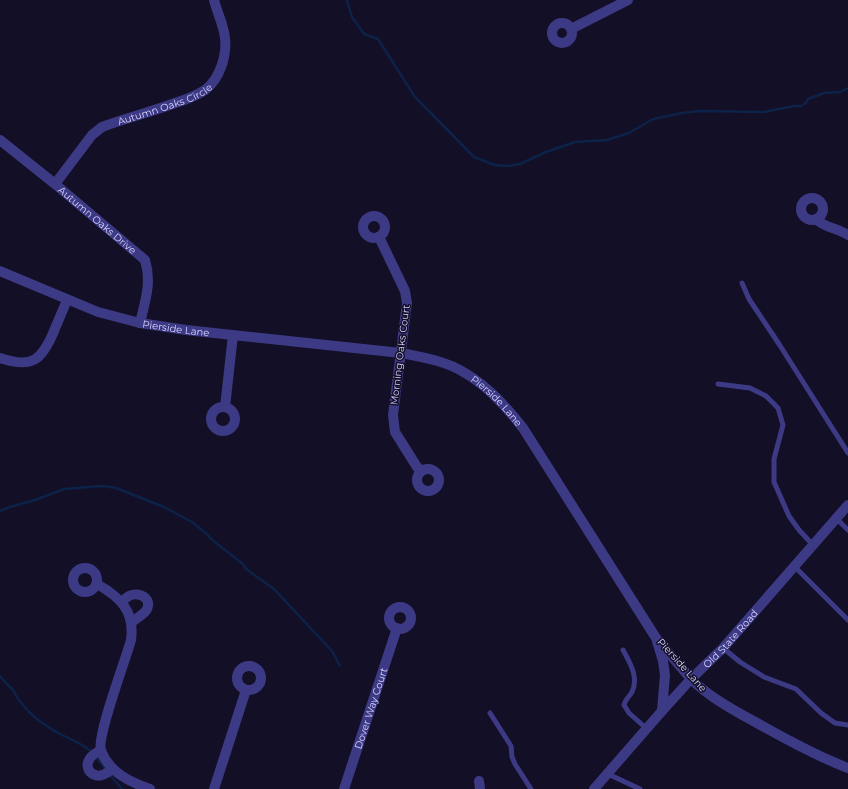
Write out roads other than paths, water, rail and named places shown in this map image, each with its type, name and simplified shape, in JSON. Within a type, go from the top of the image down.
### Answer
[{"type":"street","name":"Autumn Oaks Circle","points":[[55,184],[92,135],[102,128],[189,98],[206,90],[219,72],[225,50],[225,37],[214,0]]},
{"type":"street","points":[[571,29],[628,0]]},
{"type":"street","name":"Autumn Oaks Drive","points":[[0,140],[145,260],[148,270],[149,283],[140,323]]},
{"type":"street","points":[[816,219],[819,223],[843,231],[848,235]]},
{"type":"street","name":"Morning Oaks Court","points":[[379,237],[405,291],[407,303],[393,415],[395,432],[417,467],[422,471]]},
{"type":"street","name":"Pierside Lane","points":[[0,270],[98,312],[140,323],[233,335],[401,353],[445,364],[464,372],[485,386],[504,404],[523,428],[656,638],[691,679],[708,694],[727,706],[802,748],[848,768]]},
{"type":"street","points":[[0,358],[11,362],[31,362],[41,356],[48,346],[67,300]]},
{"type":"street","points":[[225,407],[233,335]]},
{"type":"street","name":"Old State Road","points":[[594,789],[691,679],[723,648],[794,567],[812,544],[848,505]]},
{"type":"street","points":[[97,584],[111,592],[122,602],[132,622],[132,640],[103,727],[100,743],[101,750],[113,769],[124,778],[150,789]]},
{"type":"street","points":[[122,602],[126,596],[133,594],[141,595],[147,601],[148,607],[146,611],[132,622]]},
{"type":"street","name":"Dover Way Court","points":[[344,789],[397,628]]},
{"type":"street","points":[[656,638],[663,661],[665,675],[662,711]]},
{"type":"street","points":[[214,789],[246,690]]},
{"type":"street","points":[[101,750],[89,759],[88,769],[96,776],[103,775],[113,769]]},
{"type":"lane","points":[[742,283],[749,298],[848,453]]},
{"type":"lane","points":[[718,384],[750,388],[766,396],[778,408],[783,425],[774,459],[774,482],[789,516],[812,544]]},
{"type":"lane","points":[[836,518],[848,530]]},
{"type":"lane","points":[[794,567],[848,620]]},
{"type":"lane","points":[[723,648],[740,662],[764,677],[796,689],[821,713],[835,723],[848,725]]},
{"type":"lane","points":[[623,650],[635,676],[632,692],[625,701],[624,705],[629,713],[647,729]]},
{"type":"lane","points":[[490,713],[511,746],[512,757],[515,764],[531,789]]},
{"type":"lane","points":[[608,774],[640,789]]},
{"type":"waterway","points":[[347,0],[352,17],[364,34],[378,39],[415,97],[474,157],[495,165],[509,166],[520,164],[546,152],[575,142],[607,140],[629,133],[653,119],[699,111],[764,112],[801,106],[806,103],[808,99],[824,93],[840,92],[848,88]]},
{"type":"waterway","points":[[0,511],[64,489],[102,486],[116,488],[164,507],[192,522],[243,564],[246,569],[274,589],[332,651],[340,666]]},
{"type":"waterway","points":[[0,676],[13,690],[22,705],[34,717],[48,727],[93,753]]},
{"type":"waterway","points":[[96,757],[106,770]]},
{"type":"waterway","points":[[109,774],[122,789]]}]
